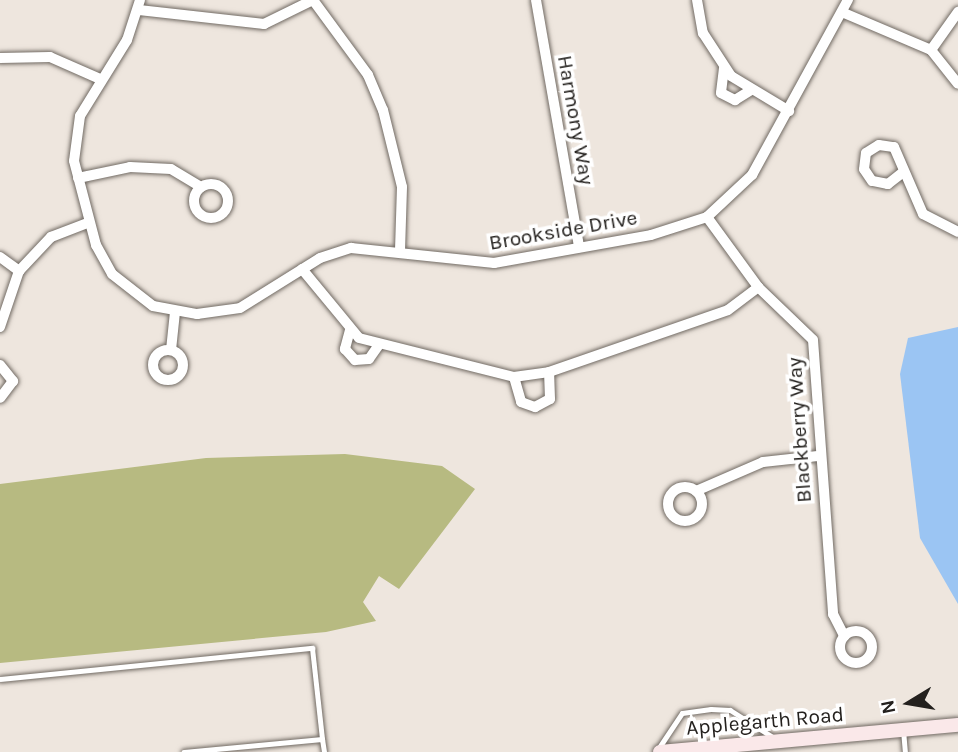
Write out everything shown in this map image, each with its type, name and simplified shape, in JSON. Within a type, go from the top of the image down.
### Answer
[{"type":"main road","name":"Applegarth Road","points":[[658,752],[958,725]]},
{"type":"street","points":[[171,350],[175,313],[124,286],[101,257],[88,223],[78,178],[75,133],[139,5],[264,24],[313,0],[368,75],[383,110],[402,187],[400,250]]},
{"type":"street","name":"Harmony Way","points":[[536,0],[579,247]]},
{"type":"street","points":[[697,0],[703,33],[724,68],[751,89],[789,111]]},
{"type":"street","name":"Brookside Drive","points":[[175,313],[240,308],[302,269],[351,248],[400,250],[494,263],[579,247],[707,216],[752,175],[844,13],[848,0]]},
{"type":"street","points":[[931,50],[958,12]]},
{"type":"street","points":[[844,13],[931,50],[958,84]]},
{"type":"street","points":[[0,58],[50,57],[100,79]]},
{"type":"street","points":[[724,68],[718,88],[727,98],[742,99],[751,89]]},
{"type":"street","points":[[78,178],[130,167],[171,169],[201,187]]},
{"type":"street","points":[[902,173],[923,214],[958,232]]},
{"type":"street","name":"Blackberry Way","points":[[707,216],[758,287],[813,340],[818,456],[832,614],[844,636]]},
{"type":"street","points":[[0,327],[19,271],[51,237],[88,223]]},
{"type":"street","points":[[0,257],[19,271]]},
{"type":"street","points":[[302,269],[350,330],[378,346],[514,377],[549,372],[728,310],[758,287]]},
{"type":"street","points":[[350,330],[345,349],[355,360],[369,359],[378,346]]},
{"type":"street","points":[[0,365],[13,381],[0,398]]},
{"type":"street","points":[[514,377],[521,402],[535,407],[551,399],[549,372]]},
{"type":"street","points":[[696,491],[763,462],[818,456]]},
{"type":"lane","points":[[0,679],[284,655],[306,647],[314,655],[324,752]]},
{"type":"lane","points":[[658,752],[682,713],[711,709],[737,713],[778,741]]},
{"type":"lane","points":[[903,730],[905,752]]},
{"type":"lane","points":[[184,752],[322,738]]},
{"type":"green space","points":[[345,454],[442,466],[475,489],[399,589],[379,576],[363,602],[376,621],[326,632],[0,663],[0,484],[206,458]]},
{"type":"water","points":[[958,327],[958,604],[920,538],[900,374],[908,338]]}]
